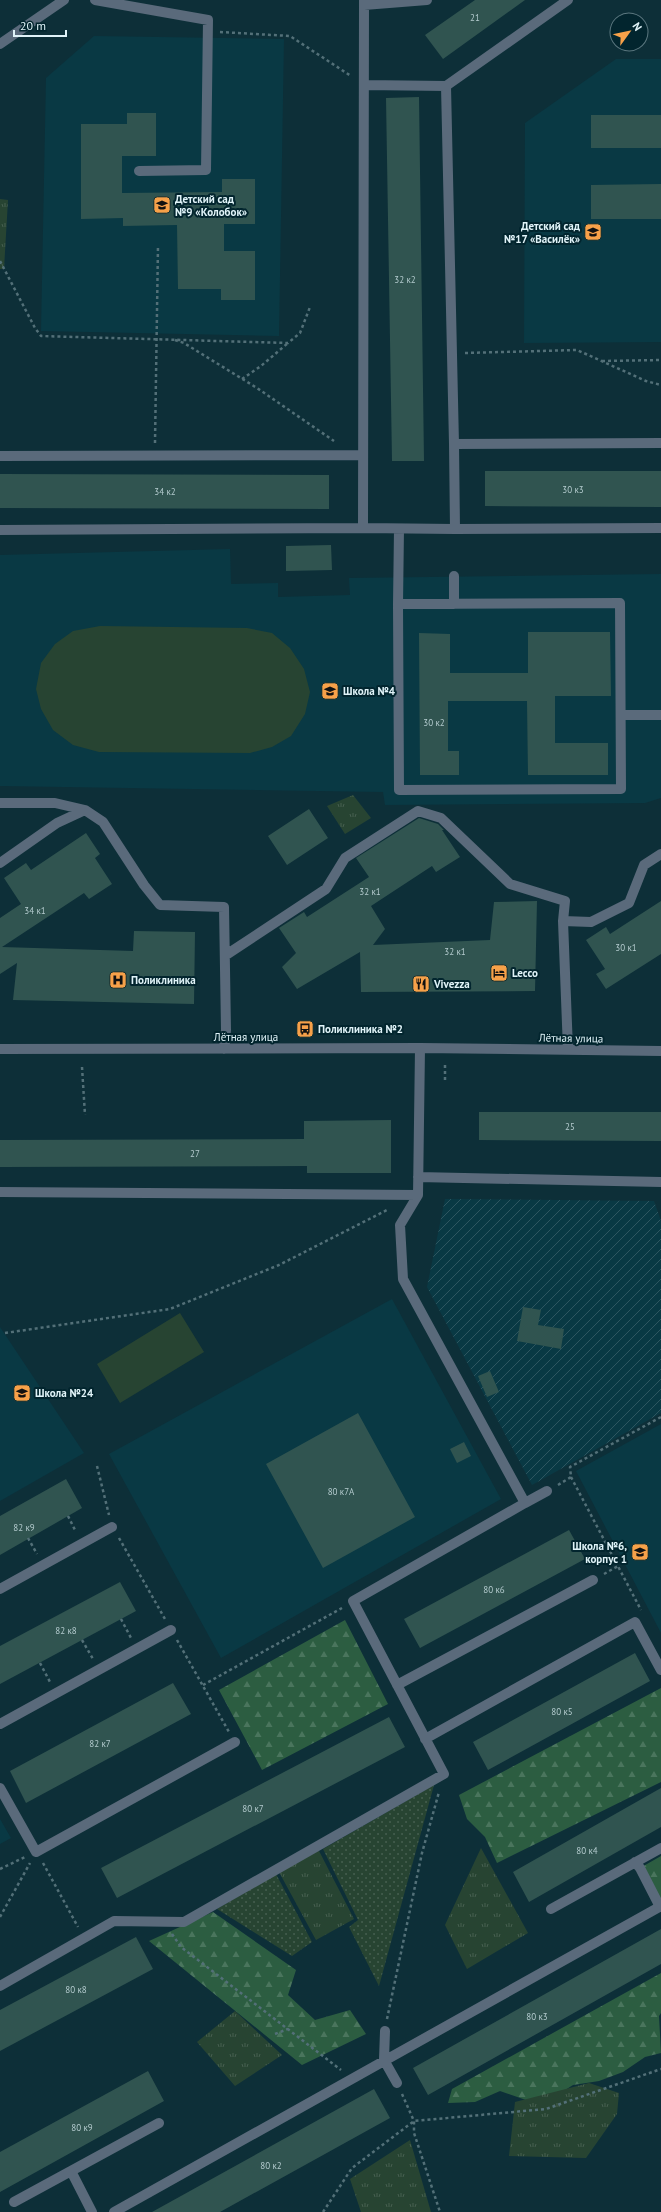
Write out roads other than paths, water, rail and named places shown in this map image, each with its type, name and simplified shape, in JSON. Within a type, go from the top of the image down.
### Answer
[{"type":"street","points":[[0,44],[64,0]]},
{"type":"street","points":[[95,0],[208,20],[206,170],[139,171]]},
{"type":"street","points":[[363,528],[364,3],[427,0]]},
{"type":"street","points":[[364,85],[446,86],[568,0]]},
{"type":"street","points":[[446,86],[453,353],[455,529]]},
{"type":"street","points":[[454,444],[661,443]]},
{"type":"street","points":[[0,456],[364,455]]},
{"type":"street","points":[[0,530],[661,528]]},
{"type":"street","points":[[398,604],[620,603],[621,789],[399,790],[398,604],[399,529]]},
{"type":"street","points":[[454,576],[454,604]]},
{"type":"street","points":[[621,715],[661,715]]},
{"type":"street","points":[[0,803],[55,803],[85,810],[103,822],[144,886],[160,905],[224,907],[226,955],[226,1030],[224,1049]]},
{"type":"street","points":[[0,863],[57,823],[85,810]]},
{"type":"street","points":[[226,955],[326,889],[345,858],[418,811],[441,818],[510,884],[565,901],[564,921],[568,1050]]},
{"type":"street","points":[[564,921],[591,922],[629,903],[644,865],[661,854]]},
{"type":"street","points":[[420,1048],[418,1195],[400,1225],[403,1279],[525,1503]]},
{"type":"street","name":"Лётная улица","points":[[0,1049],[420,1048],[661,1051]]},
{"type":"street","points":[[418,1178],[661,1182]]},
{"type":"street","points":[[0,1192],[418,1195]]},
{"type":"street","points":[[0,1986],[114,1921],[184,1922],[205,1912],[444,1774],[353,1602],[547,1491]]},
{"type":"street","points":[[0,1590],[112,1527]]},
{"type":"street","points":[[397,1686],[592,1580]]},
{"type":"street","points":[[425,1739],[635,1622],[661,1670]]},
{"type":"street","points":[[0,1724],[171,1630]]},
{"type":"street","points":[[0,1788],[36,1852],[235,1742]]},
{"type":"street","points":[[551,1909],[661,1848]]},
{"type":"street","points":[[114,2212],[660,1907],[640,1868],[635,1862]]},
{"type":"street","points":[[385,2031],[384,2060],[397,2083]]},
{"type":"street","points":[[14,2202],[159,2123]]},
{"type":"street","points":[[71,2171],[92,2212]]},
{"type":"place","name":"Детский сад №9 «Колобок»","points":[[162,205]]},
{"type":"place","name":"Детский сад №17 «Василёк»","points":[[593,232]]},
{"type":"place","name":"Школа №4","points":[[330,691]]},
{"type":"place","name":"Lecco","points":[[499,973]]},
{"type":"place","name":"Поликлиника","points":[[118,980]]},
{"type":"place","name":"Vivezza","points":[[421,984]]},
{"type":"place","name":"Поликлиника №2","points":[[305,1029]]},
{"type":"place","name":"Школа №24","points":[[22,1393]]},
{"type":"place","name":"Школа №6, корпус 1","points":[[640,1552]]}]
